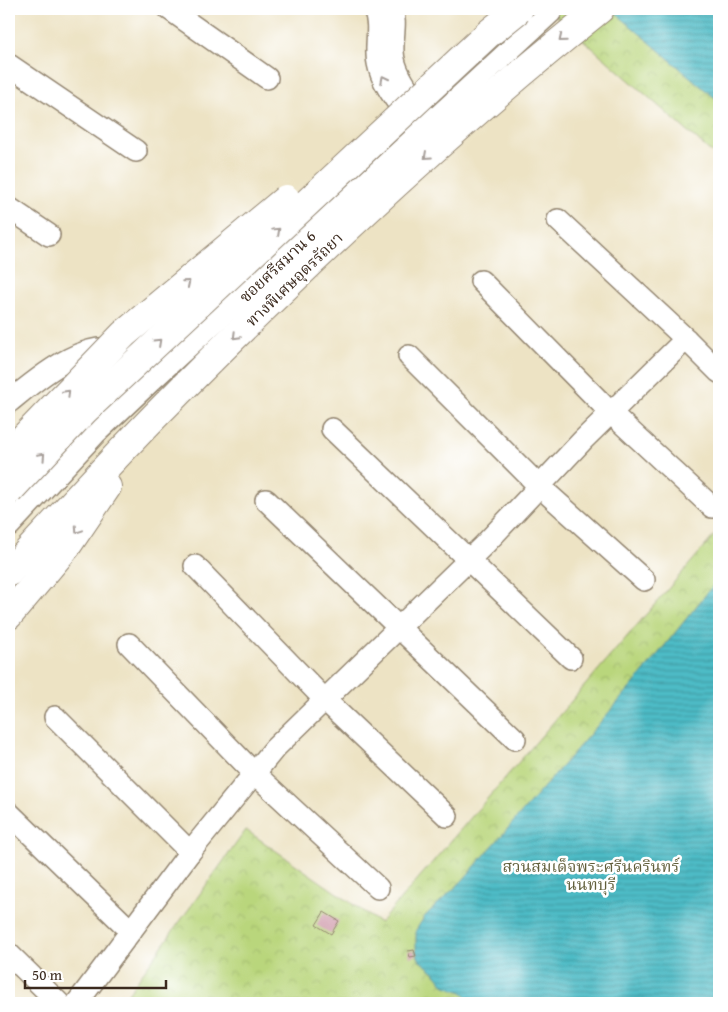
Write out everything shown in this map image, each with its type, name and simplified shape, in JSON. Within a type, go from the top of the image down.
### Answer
[{"type":"highway","points":[[9,453],[124,334],[377,121],[519,9]]},
{"type":"highway","name":"ทางพิเศษอุดรรัถยา","points":[[9,572],[154,417],[359,216],[515,77],[600,9]]},
{"type":"highway","points":[[9,492],[85,410],[488,34]]},
{"type":"highway","points":[[9,615],[67,546],[154,417]]},
{"type":"street","points":[[169,9],[267,78]]},
{"type":"street","points":[[374,9],[378,20],[377,62],[382,78],[425,129]]},
{"type":"street","points":[[392,9],[395,22],[394,62],[425,129]]},
{"type":"street","name":"ซอยศรีสมาน 6","points":[[9,526],[95,434],[551,12]]},
{"type":"street","points":[[9,65],[136,151]]},
{"type":"street","points":[[9,208],[49,235]]},
{"type":"street","points":[[558,220],[719,372]]},
{"type":"street","points":[[481,281],[611,413],[712,507]]},
{"type":"street","points":[[77,1003],[190,852],[275,748],[468,560],[686,339]]},
{"type":"street","points":[[9,402],[60,363],[82,354],[105,348],[126,354],[152,380]]},
{"type":"street","points":[[409,356],[540,486],[644,580]]},
{"type":"street","points":[[332,429],[571,658]]},
{"type":"street","points":[[266,500],[515,739]]},
{"type":"street","points":[[196,566],[325,700],[447,816]]},
{"type":"street","points":[[128,644],[254,773],[378,888]]},
{"type":"street","points":[[55,717],[190,852]]},
{"type":"street","points":[[9,813],[131,931]]},
{"type":"street","points":[[9,954],[59,1003]]},
{"type":"green space","points":[[548,9],[719,9],[719,159]]},
{"type":"green space","name":"สวนสมเด็จพระศรีนครินทร์ นนทบุรี","points":[[719,530],[719,1003],[121,1003],[246,830],[380,923]]},
{"type":"water","points":[[611,9],[719,9],[719,101],[704,89]]},
{"type":"water","name":"สวนสมเด็จพระศรีนครินทร์ นนทบุรี","points":[[719,578],[719,1003],[475,1003],[462,992],[445,986],[433,971],[420,961],[416,952],[416,930],[425,916],[462,881],[637,680]]},
{"type":"building","points":[[324,912],[339,921],[331,934],[316,925]]},
{"type":"building","points":[[414,950],[416,956],[410,957],[408,951]]}]
